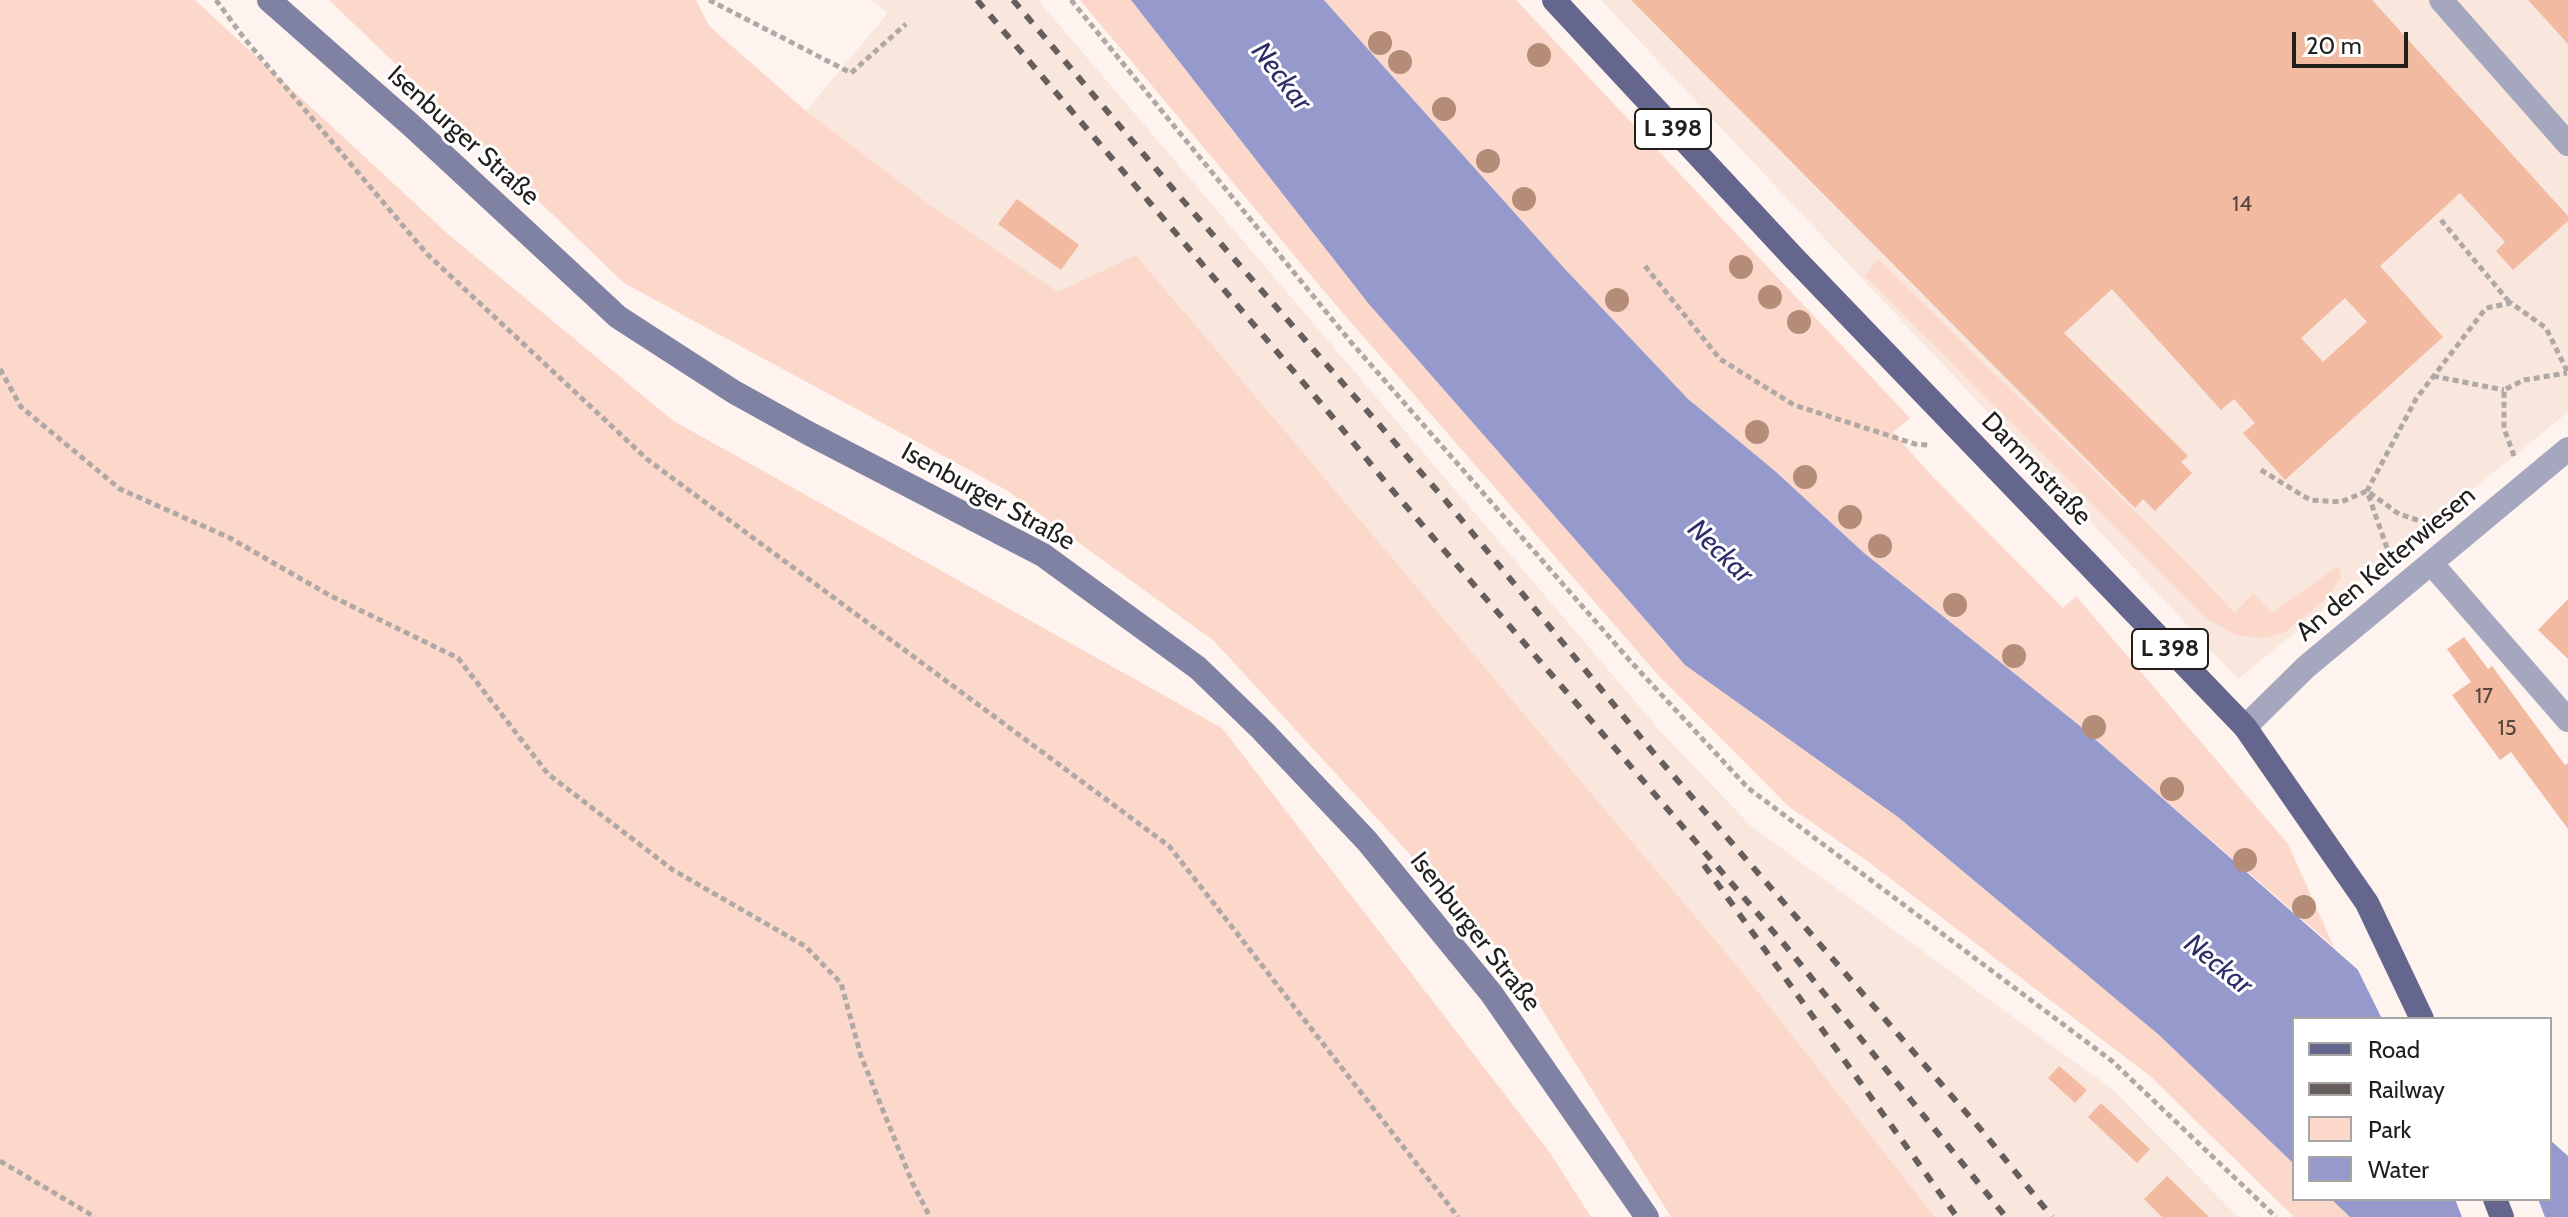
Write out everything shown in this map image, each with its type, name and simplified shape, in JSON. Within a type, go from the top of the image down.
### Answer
[{"type":"main road","name":"Dammstraße","points":[[1554,0],[1793,257],[2245,727],[2367,903],[2421,1017]]},
{"type":"street","name":"Isenburger Straße","points":[[269,0],[401,116],[618,317],[746,399],[1043,555],[1198,668],[1262,730],[1367,841],[1491,993],[1647,1217]]},
{"type":"street","points":[[2441,0],[2568,144]]},
{"type":"street","name":"An den Kelterwiesen","points":[[2245,727],[2306,667],[2568,449]]},
{"type":"street","points":[[2431,563],[2568,720]]},
{"type":"path","points":[[216,0],[244,38],[427,254],[648,460],[1169,846],[1458,1217]]},
{"type":"path","points":[[709,0],[851,73],[906,24]]},
{"type":"path","points":[[1071,0],[1350,341],[1632,663],[1748,788],[2112,1061],[2276,1217]]},
{"type":"path","points":[[2433,376],[2504,390],[2524,380],[2568,373],[2546,328],[2511,303],[2441,220]]},
{"type":"path","points":[[1645,266],[1720,359],[1794,405],[1915,444],[1977,449]]},
{"type":"path","points":[[2261,470],[2310,500],[2341,502],[2367,491],[2416,399],[2433,376],[2486,308],[2511,303]]},
{"type":"path","points":[[0,369],[21,407],[120,489],[230,538],[329,595],[458,658],[548,774],[673,870],[805,946],[841,983],[861,1056],[912,1182],[930,1217]]},
{"type":"path","points":[[2504,390],[2504,428],[2524,484]]},
{"type":"path","points":[[2367,491],[2399,514],[2465,533]]},
{"type":"path","points":[[2367,491],[2387,548]]},
{"type":"path","points":[[0,1161],[95,1217]]},
{"type":"shaded area","points":[[871,0],[1038,0],[1662,733],[1751,826],[2113,1090],[2238,1217],[1935,1217],[1744,974],[1137,256],[1058,292],[930,205],[806,111],[888,13]]},
{"type":"shaded area","points":[[1601,0],[2568,0],[2568,412],[2238,679]]},
{"type":"green space","points":[[0,0],[195,0],[448,234],[672,420],[1222,728],[1550,1153],[1591,1217],[0,1217]]},
{"type":"green space","points":[[329,0],[696,0],[709,26],[806,111],[930,205],[1058,292],[1136,255],[1744,974],[1935,1217],[1671,1217],[1520,974],[1214,641],[1008,491],[624,283]]},
{"type":"green space","points":[[1080,0],[1131,0],[1368,303],[1685,665],[1898,817],[2159,1035],[2292,1162],[2292,1201],[2333,1201],[2350,1217],[2294,1217],[2150,1076],[1866,860],[1788,806],[1659,676],[1335,304]]},
{"type":"green space","points":[[1324,0],[1516,0],[1910,418],[1893,432],[1931,475],[2063,608],[2076,596],[2288,844],[2334,947],[2080,726],[1864,553],[1775,471],[1688,399],[1564,268]]},
{"type":"green space","points":[[1878,259],[2235,613],[2253,593],[2272,613],[2338,566],[2341,577],[2326,599],[2285,632],[2264,638],[2236,635],[2207,619],[1865,276]]},
{"type":"water","name":"Neckar","points":[[1131,0],[1324,0],[1564,268],[1688,399],[1775,471],[1864,553],[2080,726],[2412,1017],[2292,1017],[2292,1162],[2159,1035],[1898,817],[1685,665],[1368,303]]},
{"type":"water","points":[[2552,1142],[2568,1156],[2568,1217],[2350,1217],[2333,1201],[2552,1201]]},
{"type":"pier","points":[[2353,960],[2417,1017],[2381,1017]]},
{"type":"pier","points":[[2456,1201],[2539,1201],[2545,1217],[2462,1217]]},
{"type":"building","points":[[1631,0],[2372,0],[2568,216],[2568,221],[2513,270],[2496,251],[2505,242],[2460,193],[2380,266],[2443,337],[2285,480],[2243,433],[2255,423],[2234,399],[2221,410],[2112,289],[2064,333],[2188,456],[2181,462],[2192,473],[2155,511],[2143,499],[2135,508]],"holes":[[[2345,298],[2367,322],[2323,362],[2301,338]]]},
{"type":"building","points":[[2528,0],[2568,0],[2568,44]]},
{"type":"building","points":[[1017,199],[1079,245],[1061,270],[998,224]]},
{"type":"building","points":[[2568,599],[2568,659],[2538,630]]},
{"type":"building","points":[[2464,637],[2488,669],[2492,666],[2565,765],[2568,763],[2568,829],[2511,752],[2500,760],[2452,695],[2471,682],[2447,649]]},
{"type":"building","points":[[2059,1066],[2087,1090],[2075,1103],[2048,1078]]},
{"type":"building","points":[[2101,1103],[2150,1149],[2137,1163],[2088,1117]]},
{"type":"building","points":[[2167,1176],[2209,1217],[2162,1217],[2144,1199]]},
{"type":"railway","points":[[977,0],[1387,484],[1784,944],[2006,1217]]},
{"type":"railway","points":[[1013,0],[1179,196],[1446,501],[1652,751],[1983,1132],[2052,1217]]},
{"type":"railway","points":[[1704,865],[1957,1217]]}]
